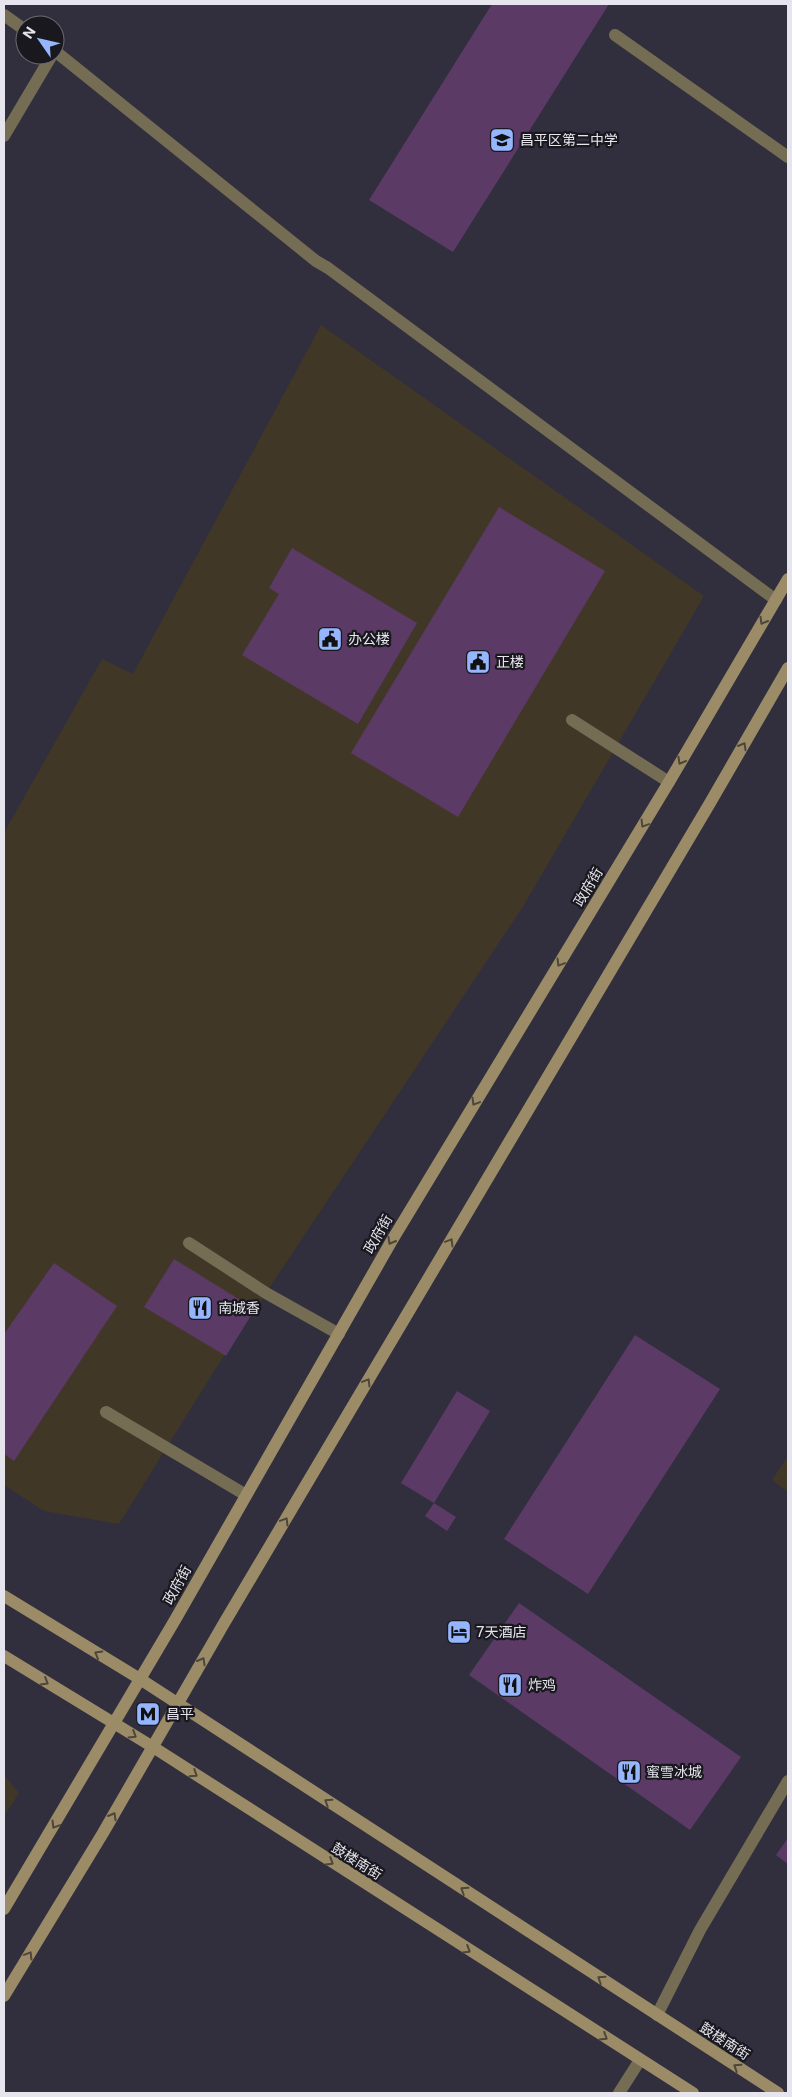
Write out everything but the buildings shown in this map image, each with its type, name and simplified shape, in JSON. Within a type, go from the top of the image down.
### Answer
[{"type":"main road","name":"政府街","points":[[4,1909],[140,1679],[391,1242],[669,782],[788,579]]},
{"type":"main road","points":[[4,1996],[705,812],[788,668]]},
{"type":"main road","points":[[4,1596],[140,1679]]},
{"type":"main road","name":"鼓楼南街","points":[[4,1656],[114,1722],[693,2093]]},
{"type":"main road","name":"鼓楼南街","points":[[140,1679],[778,2093]]},
{"type":"street","points":[[4,15],[15,23]]},
{"type":"street","points":[[615,35],[788,158]]},
{"type":"street","points":[[65,59],[316,261],[776,600]]},
{"type":"street","points":[[4,136],[46,65]]},
{"type":"street","points":[[572,720],[669,782]]},
{"type":"street","points":[[189,1243],[266,1293],[339,1334]]},
{"type":"street","points":[[106,1412],[246,1495]]},
{"type":"street","points":[[657,2015],[700,1930],[788,1781]]},
{"type":"street","points":[[619,2093],[640,2060]]},
{"type":"shaded area","points":[[321,325],[704,596],[524,905],[216,1368],[119,1524],[44,1511],[4,1485],[4,833],[102,659],[133,674]]},
{"type":"shaded area","points":[[788,1456],[788,1492],[772,1480]]},
{"type":"shaded area","points":[[4,1775],[19,1793],[4,1816]]},
{"type":"place","name":"昌平区第二中学","points":[[502,140]]},
{"type":"place","name":"办公楼","points":[[330,639]]},
{"type":"place","name":"正楼","points":[[478,662]]},
{"type":"place","name":"南城香","points":[[200,1308]]},
{"type":"place","name":"7天酒店","points":[[459,1632]]},
{"type":"place","name":"炸鸡","points":[[510,1685]]},
{"type":"place","name":"昌平","points":[[148,1714]]},
{"type":"place","name":"蜜雪冰城","points":[[629,1772]]}]
